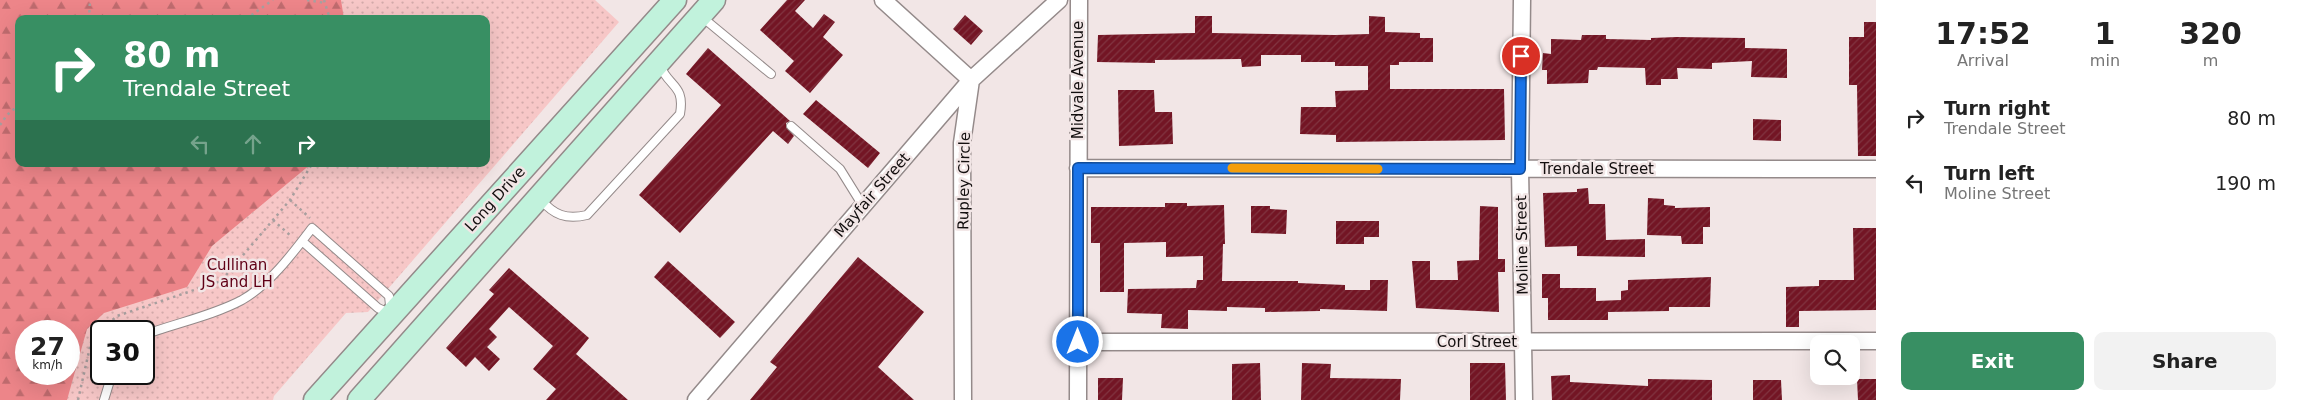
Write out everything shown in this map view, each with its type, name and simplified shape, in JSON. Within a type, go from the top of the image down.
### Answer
[{"type":"main road","name":"Long Drive","points":[[315,400],[675,0]]},
{"type":"main road","name":"Long Drive","points":[[359,400],[707,8]]},
{"type":"main road","points":[[642,37],[658,63]]},
{"type":"main road","points":[[516,176],[539,197]]},
{"type":"main road","points":[[391,314],[418,334]]},
{"type":"street","points":[[884,0],[971,80]]},
{"type":"street","name":"Mayfair Street","points":[[696,400],[971,80],[1059,0]]},
{"type":"street","name":"Midvale Avenue","points":[[1078,0],[1078,400]]},
{"type":"street","name":"Moline Street","points":[[1522,0],[1520,169],[1524,400]]},
{"type":"street","name":"Rupley Circle","points":[[963,400],[962,143],[971,80]]},
{"type":"street","name":"Trendale Street","points":[[1078,168],[1876,169]]},
{"type":"street","name":"Corl Street","points":[[1078,342],[1876,340]]},
{"type":"lane","points":[[707,8],[771,74]]},
{"type":"lane","points":[[539,197],[549,209],[561,216],[574,218],[587,215],[680,114],[682,102],[679,89],[666,78],[658,63]]},
{"type":"lane","points":[[790,126],[840,169],[863,206]]},
{"type":"lane","points":[[155,331],[244,299],[265,282],[312,228],[389,296],[391,314]]},
{"type":"lane","points":[[302,241],[378,308],[391,314]]},
{"type":"lane","points":[[104,400],[109,385]]},
{"type":"path","points":[[89,15],[90,0]]},
{"type":"path","points":[[252,15],[273,0]]},
{"type":"path","points":[[307,0],[324,2],[329,15]]},
{"type":"path","points":[[0,125],[7,115],[15,109]]},
{"type":"path","points":[[78,400],[92,338],[103,326],[117,316],[221,280],[290,200],[310,167]]},
{"type":"green space","name":"Cullinan JS and LH","points":[[0,0],[595,0],[619,22],[368,312],[346,313],[274,396],[273,400],[0,400]]},
{"type":"green space","points":[[0,0],[341,0],[343,15],[15,15],[15,167],[307,167],[212,246],[187,287],[104,313],[97,320],[90,320],[90,326],[87,329],[80,354],[80,320],[15,320],[15,385],[71,385],[67,400],[0,400]]},
{"type":"building","points":[[787,0],[805,0],[795,11],[813,28],[824,14],[835,22],[823,37],[843,55],[810,93],[785,71],[794,61],[760,30]]},
{"type":"building","points":[[965,15],[983,31],[971,45],[953,29]]},
{"type":"building","points":[[1195,16],[1212,16],[1212,33],[1335,35],[1369,34],[1369,16],[1385,17],[1385,32],[1420,33],[1420,38],[1433,38],[1433,62],[1399,62],[1399,65],[1390,65],[1390,89],[1504,89],[1505,140],[1336,142],[1336,135],[1300,134],[1301,107],[1336,107],[1335,91],[1368,90],[1368,66],[1335,66],[1335,62],[1301,62],[1301,55],[1261,55],[1261,66],[1242,67],[1241,59],[1155,60],[1155,63],[1097,62],[1098,35],[1195,33]]},
{"type":"building","points":[[1864,22],[1876,22],[1876,156],[1858,156],[1857,85],[1849,85],[1849,37],[1864,37]]},
{"type":"building","points":[[1582,35],[1606,35],[1606,39],[1651,40],[1651,38],[1677,37],[1745,38],[1745,48],[1787,49],[1787,78],[1751,77],[1752,61],[1712,63],[1712,69],[1677,68],[1678,79],[1661,79],[1661,85],[1646,85],[1645,68],[1598,67],[1597,70],[1589,70],[1588,83],[1547,84],[1547,70],[1542,70],[1543,53],[1551,54],[1551,39],[1581,40]]},
{"type":"building","points":[[708,48],[790,121],[786,123],[786,127],[794,136],[788,144],[773,131],[680,233],[639,195],[721,105],[686,74]]},
{"type":"building","points":[[1118,90],[1154,90],[1155,112],[1172,112],[1173,144],[1119,146]]},
{"type":"building","points":[[816,100],[880,153],[868,168],[803,114]]},
{"type":"building","points":[[1753,119],[1781,120],[1781,141],[1753,140]]},
{"type":"building","points":[[1588,188],[1589,204],[1605,204],[1606,240],[1645,239],[1645,257],[1577,256],[1577,246],[1545,247],[1543,193],[1577,192],[1577,189]]},
{"type":"building","points":[[1648,198],[1664,199],[1664,205],[1675,206],[1675,208],[1710,207],[1710,227],[1703,227],[1703,244],[1682,244],[1681,236],[1647,235]]},
{"type":"building","points":[[1165,203],[1187,203],[1187,206],[1224,205],[1225,244],[1223,244],[1222,281],[1298,281],[1298,283],[1345,285],[1345,290],[1370,290],[1370,280],[1388,280],[1387,311],[1320,309],[1320,311],[1265,312],[1265,308],[1227,307],[1227,311],[1188,310],[1188,329],[1161,328],[1162,314],[1127,313],[1128,289],[1196,288],[1197,280],[1203,280],[1203,256],[1166,257],[1166,242],[1124,243],[1124,292],[1100,292],[1100,243],[1091,243],[1091,207],[1165,207]]},
{"type":"building","points":[[1251,206],[1270,206],[1270,209],[1287,210],[1286,234],[1251,233]]},
{"type":"building","points":[[1480,206],[1498,207],[1498,259],[1505,259],[1505,272],[1498,272],[1499,312],[1416,308],[1412,261],[1430,261],[1430,280],[1458,280],[1457,261],[1479,260]]},
{"type":"building","points":[[1336,221],[1379,221],[1379,237],[1364,237],[1364,244],[1336,244]]},
{"type":"building","points":[[1853,228],[1876,228],[1876,310],[1799,311],[1799,327],[1786,327],[1786,287],[1819,286],[1819,280],[1854,280]]},
{"type":"building","points":[[858,257],[924,312],[878,367],[914,400],[750,400],[777,367],[770,362]]},
{"type":"building","points":[[668,261],[735,322],[720,338],[654,277]]},
{"type":"building","points":[[509,268],[589,338],[576,354],[628,400],[546,400],[556,389],[533,369],[553,346],[509,307],[489,329],[497,337],[487,347],[500,359],[489,371],[475,357],[466,367],[446,348],[494,294],[489,290]]},
{"type":"building","points":[[1542,274],[1560,274],[1560,288],[1596,288],[1596,301],[1621,300],[1621,291],[1628,290],[1628,280],[1711,277],[1710,307],[1669,307],[1669,311],[1608,312],[1608,320],[1548,320],[1548,298],[1542,298]]},
{"type":"building","points":[[1260,363],[1261,400],[1232,400],[1232,364]]},
{"type":"building","points":[[1302,363],[1331,364],[1330,378],[1401,379],[1400,400],[1301,400]]},
{"type":"building","points":[[1470,363],[1505,363],[1506,400],[1470,400]]},
{"type":"building","points":[[1570,375],[1570,382],[1648,386],[1648,379],[1712,380],[1712,400],[1552,400],[1551,376]]},
{"type":"building","points":[[1098,378],[1123,378],[1122,400],[1098,400]]},
{"type":"building","points":[[1860,379],[1876,379],[1876,400],[1858,400],[1857,385],[1860,385]]},
{"type":"building","points":[[1753,380],[1781,380],[1782,400],[1753,400]]},
{"type":"slow traffic","points":[[1232,168],[1378,169]]},
{"type":"route","points":[[1078,342],[1078,168],[1520,169],[1521,56]]}]
